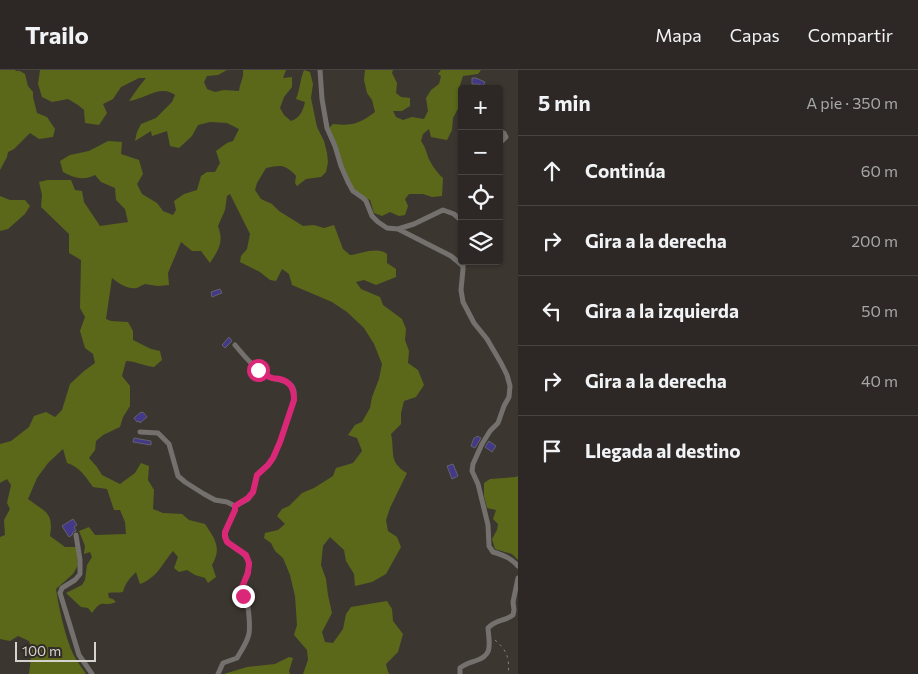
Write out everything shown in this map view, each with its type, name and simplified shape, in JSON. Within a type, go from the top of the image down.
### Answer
[{"type":"street","points":[[320,70],[326,121],[353,191],[366,201],[372,216],[378,222],[387,228],[398,229],[451,256],[463,266],[461,290],[464,302],[474,323],[487,340],[507,375],[510,386],[509,397],[498,423],[490,431],[482,444],[472,470],[478,484],[488,525],[490,546],[493,552],[506,556],[518,566]]},
{"type":"street","points":[[398,229],[414,224],[443,210],[454,214],[461,220]]},
{"type":"street","points":[[235,506],[248,498],[253,492],[257,475],[273,458],[294,400],[294,389],[287,382],[272,378],[258,370],[248,361],[236,345]]},
{"type":"street","points":[[140,432],[158,433],[169,444],[178,476],[185,482],[215,500],[227,502],[235,506]]},
{"type":"street","points":[[218,674],[223,663],[237,658],[249,637],[250,629],[248,606],[243,596],[242,587],[248,573],[249,563],[246,555],[227,542],[225,537],[225,532],[233,516],[235,506]]},
{"type":"street","points":[[76,536],[80,574],[62,588],[60,593],[79,655],[92,674]]},
{"type":"street","points":[[460,674],[460,668],[465,664],[483,659],[487,654],[489,649],[488,628],[491,624],[509,619],[513,615],[513,602],[518,578]]},
{"type":"path","points":[[488,636],[502,646],[506,653],[510,664],[508,674]]},
{"type":"green space","points":[[0,70],[15,70],[25,74],[28,86],[33,92],[37,113],[47,117],[55,129],[53,137],[39,139],[30,133],[14,149],[8,152],[0,170]]},
{"type":"green space","points":[[40,70],[227,70],[218,75],[207,76],[204,82],[207,89],[215,92],[224,90],[239,91],[243,70],[286,70],[283,78],[292,77],[292,87],[284,97],[280,108],[291,121],[301,114],[305,102],[296,99],[304,70],[310,72],[313,84],[311,98],[317,127],[324,141],[327,153],[326,172],[321,177],[306,179],[297,186],[295,183],[296,176],[286,167],[266,168],[255,190],[261,199],[272,204],[279,211],[303,226],[314,225],[324,228],[334,225],[343,249],[350,255],[374,251],[387,254],[387,263],[396,269],[396,277],[376,285],[364,280],[356,282],[361,289],[380,297],[383,305],[402,319],[406,329],[405,340],[409,351],[408,363],[418,370],[424,385],[416,397],[404,401],[401,424],[391,434],[395,461],[407,473],[386,520],[388,531],[397,537],[401,547],[386,574],[372,582],[355,586],[354,574],[346,561],[344,550],[330,537],[323,546],[321,565],[326,579],[332,613],[322,632],[325,642],[333,643],[343,629],[346,614],[351,607],[387,601],[392,609],[393,621],[403,634],[398,652],[386,664],[390,674],[303,674],[308,660],[307,650],[294,635],[297,625],[295,596],[290,575],[283,558],[275,551],[271,543],[264,538],[265,533],[278,530],[285,524],[277,516],[282,509],[289,506],[302,493],[333,476],[336,468],[353,463],[362,451],[357,438],[348,435],[355,425],[362,422],[370,408],[382,364],[374,344],[364,328],[347,312],[332,302],[292,285],[289,274],[282,269],[276,281],[270,280],[260,272],[240,262],[241,256],[247,249],[250,234],[230,194],[227,196],[225,210],[218,226],[221,237],[220,245],[210,263],[201,251],[192,251],[181,242],[168,273],[169,285],[145,284],[137,288],[130,288],[112,278],[106,319],[128,322],[133,331],[133,340],[151,349],[160,351],[162,360],[154,367],[126,361],[122,376],[130,386],[130,406],[123,417],[120,427],[103,435],[96,441],[95,450],[89,458],[102,475],[120,484],[135,473],[141,463],[149,466],[148,480],[154,490],[153,509],[163,513],[182,514],[189,520],[205,524],[212,534],[217,549],[212,565],[216,577],[208,583],[205,578],[187,570],[179,572],[174,568],[178,557],[173,551],[151,578],[140,584],[136,572],[126,583],[123,592],[108,593],[109,598],[116,602],[101,604],[92,613],[88,608],[81,607],[66,593],[82,585],[85,580],[87,565],[92,557],[90,552],[84,554],[85,546],[79,531],[89,527],[95,535],[126,534],[125,522],[120,510],[114,510],[107,489],[93,487],[79,469],[67,463],[63,449],[48,463],[37,478],[28,499],[47,513],[51,522],[50,536],[65,547],[76,547],[78,565],[73,574],[56,589],[70,647],[86,674],[29,674],[32,649],[29,641],[18,636],[10,641],[0,639],[0,537],[5,535],[4,520],[10,509],[7,503],[11,485],[7,479],[0,483],[0,444],[11,441],[29,427],[34,416],[46,412],[55,417],[62,410],[70,384],[95,363],[93,354],[85,348],[80,331],[85,317],[80,308],[81,260],[69,253],[69,234],[41,207],[42,195],[39,182],[71,180],[75,190],[82,191],[84,202],[100,226],[128,222],[125,209],[116,200],[115,188],[101,182],[95,175],[83,178],[67,174],[63,172],[60,161],[70,155],[89,151],[108,141],[122,142],[121,154],[139,160],[143,174],[137,184],[142,194],[157,203],[163,211],[173,215],[176,210],[174,201],[184,194],[197,190],[201,176],[207,172],[215,172],[220,163],[216,151],[233,141],[239,129],[227,123],[210,122],[198,125],[192,136],[179,148],[170,146],[167,131],[152,136],[151,131],[135,141],[141,124],[156,118],[172,102],[175,95],[164,91],[129,101],[146,78],[139,78],[121,87],[113,99],[103,104],[107,113],[99,125],[85,123],[84,110],[78,105],[68,99],[52,102],[42,97],[38,84]]},
{"type":"green space","points":[[365,70],[393,70],[392,73],[397,83],[396,93],[401,97],[410,98],[410,106],[402,111],[393,111],[396,117],[403,120],[412,117],[424,119],[428,111],[426,98],[431,90],[439,84],[441,76],[438,74],[441,70],[481,70],[478,74],[463,76],[460,85],[458,85],[458,109],[453,118],[452,130],[447,140],[431,137],[429,129],[423,134],[421,141],[428,157],[434,168],[443,178],[442,196],[432,197],[423,194],[409,194],[405,199],[408,206],[405,215],[399,216],[390,212],[382,216],[374,213],[370,200],[354,193],[328,129],[333,124],[345,125],[355,123],[375,112],[364,80]]},
{"type":"green space","points":[[0,196],[10,200],[25,200],[30,206],[25,214],[8,229],[0,231]]},
{"type":"green space","points":[[518,476],[518,560],[512,554],[495,549],[492,539],[498,524],[493,519],[496,510],[487,508],[484,496],[484,483],[490,479]]},
{"type":"green space","points":[[289,657],[293,658],[289,671],[290,674],[224,674],[247,667],[275,664]]},
{"type":"building","points":[[472,78],[485,82],[484,85],[472,84]]},
{"type":"building","points":[[220,289],[222,293],[212,297],[211,292]]},
{"type":"building","points":[[229,337],[232,341],[225,348],[222,345]]},
{"type":"building","points":[[141,412],[147,417],[140,423],[134,418]]},
{"type":"building","points":[[477,436],[481,438],[475,448],[471,446],[474,438]]},
{"type":"building","points":[[134,438],[151,441],[151,445],[133,442]]},
{"type":"building","points":[[489,441],[496,446],[492,452],[485,447]]},
{"type":"building","points":[[453,464],[458,476],[452,479],[447,466]]},
{"type":"building","points":[[73,519],[77,525],[74,527],[76,531],[69,537],[62,526]]},
{"type":"route","points":[[243,596],[242,587],[248,573],[249,563],[246,555],[227,542],[225,532],[235,506],[248,498],[253,492],[257,475],[273,458],[294,400],[294,389],[291,385],[258,370]]}]
